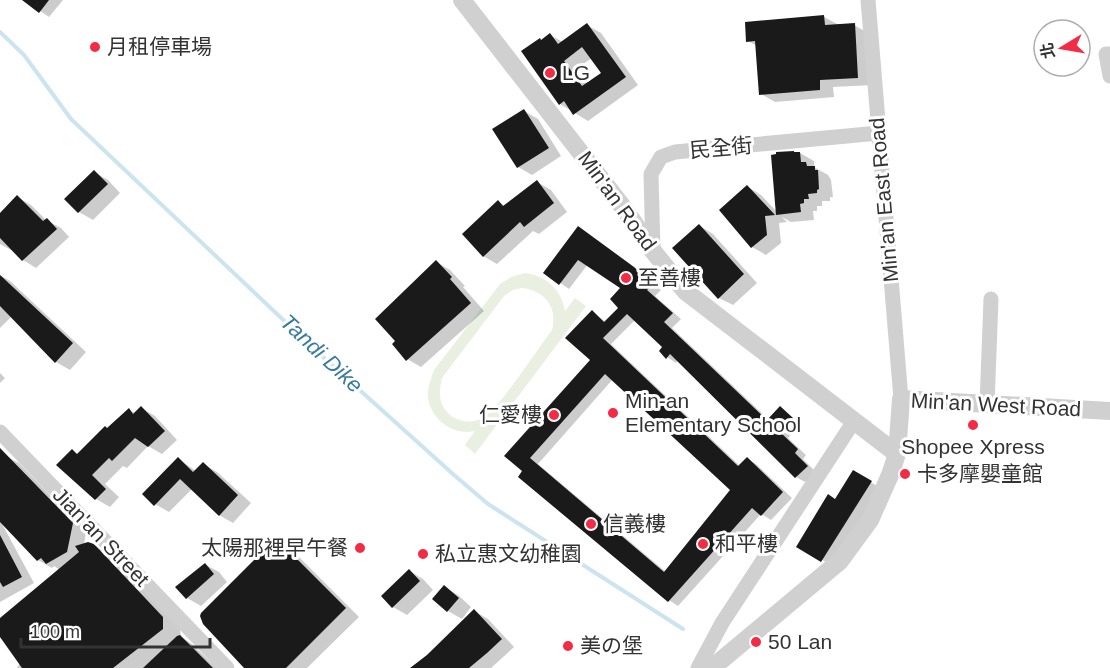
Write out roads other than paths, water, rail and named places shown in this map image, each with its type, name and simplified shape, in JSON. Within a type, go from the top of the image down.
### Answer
[{"type":"street","name":"Min'an Road","points":[[462,0],[626,211],[653,251],[685,291],[897,454]]},
{"type":"street","name":"Min'an East Road","points":[[868,0],[901,399]]},
{"type":"street","points":[[1108,54],[1110,76]]},
{"type":"street","name":"民全街","points":[[653,251],[651,174],[661,156],[675,152],[879,133]]},
{"type":"street","points":[[987,405],[991,299]]},
{"type":"street","name":"Min'an West Road","points":[[712,668],[840,561],[870,520],[897,454],[901,399],[1110,411]]},
{"type":"street","points":[[698,668],[722,623],[854,421]]},
{"type":"street","name":"Jian'an Street","points":[[0,432],[227,668]]},
{"type":"waterway","name":"Tandi Dike","points":[[0,32],[24,55],[71,119],[313,348],[454,475],[488,504],[683,629]]},
{"type":"place","name":"月租停車場","points":[[95,47]]},
{"type":"place","name":"LG","points":[[550,73]]},
{"type":"place","name":"至善樓","points":[[626,278]]},
{"type":"place","name":"Min-an Elementary School","points":[[613,413]]},
{"type":"place","name":"仁愛樓","points":[[554,415]]},
{"type":"place","name":"Shopee Xpress","points":[[973,425]]},
{"type":"place","name":"卡多摩嬰童館","points":[[905,474]]},
{"type":"place","name":"信義樓","points":[[591,524]]},
{"type":"place","name":"和平樓","points":[[703,544]]},
{"type":"place","name":"太陽那裡早午餐","points":[[360,548]]},
{"type":"place","name":"私立惠文幼稚園","points":[[423,554]]},
{"type":"place","name":"50 Lan","points":[[756,642]]},
{"type":"place","name":"美の堡","points":[[568,646]]}]
